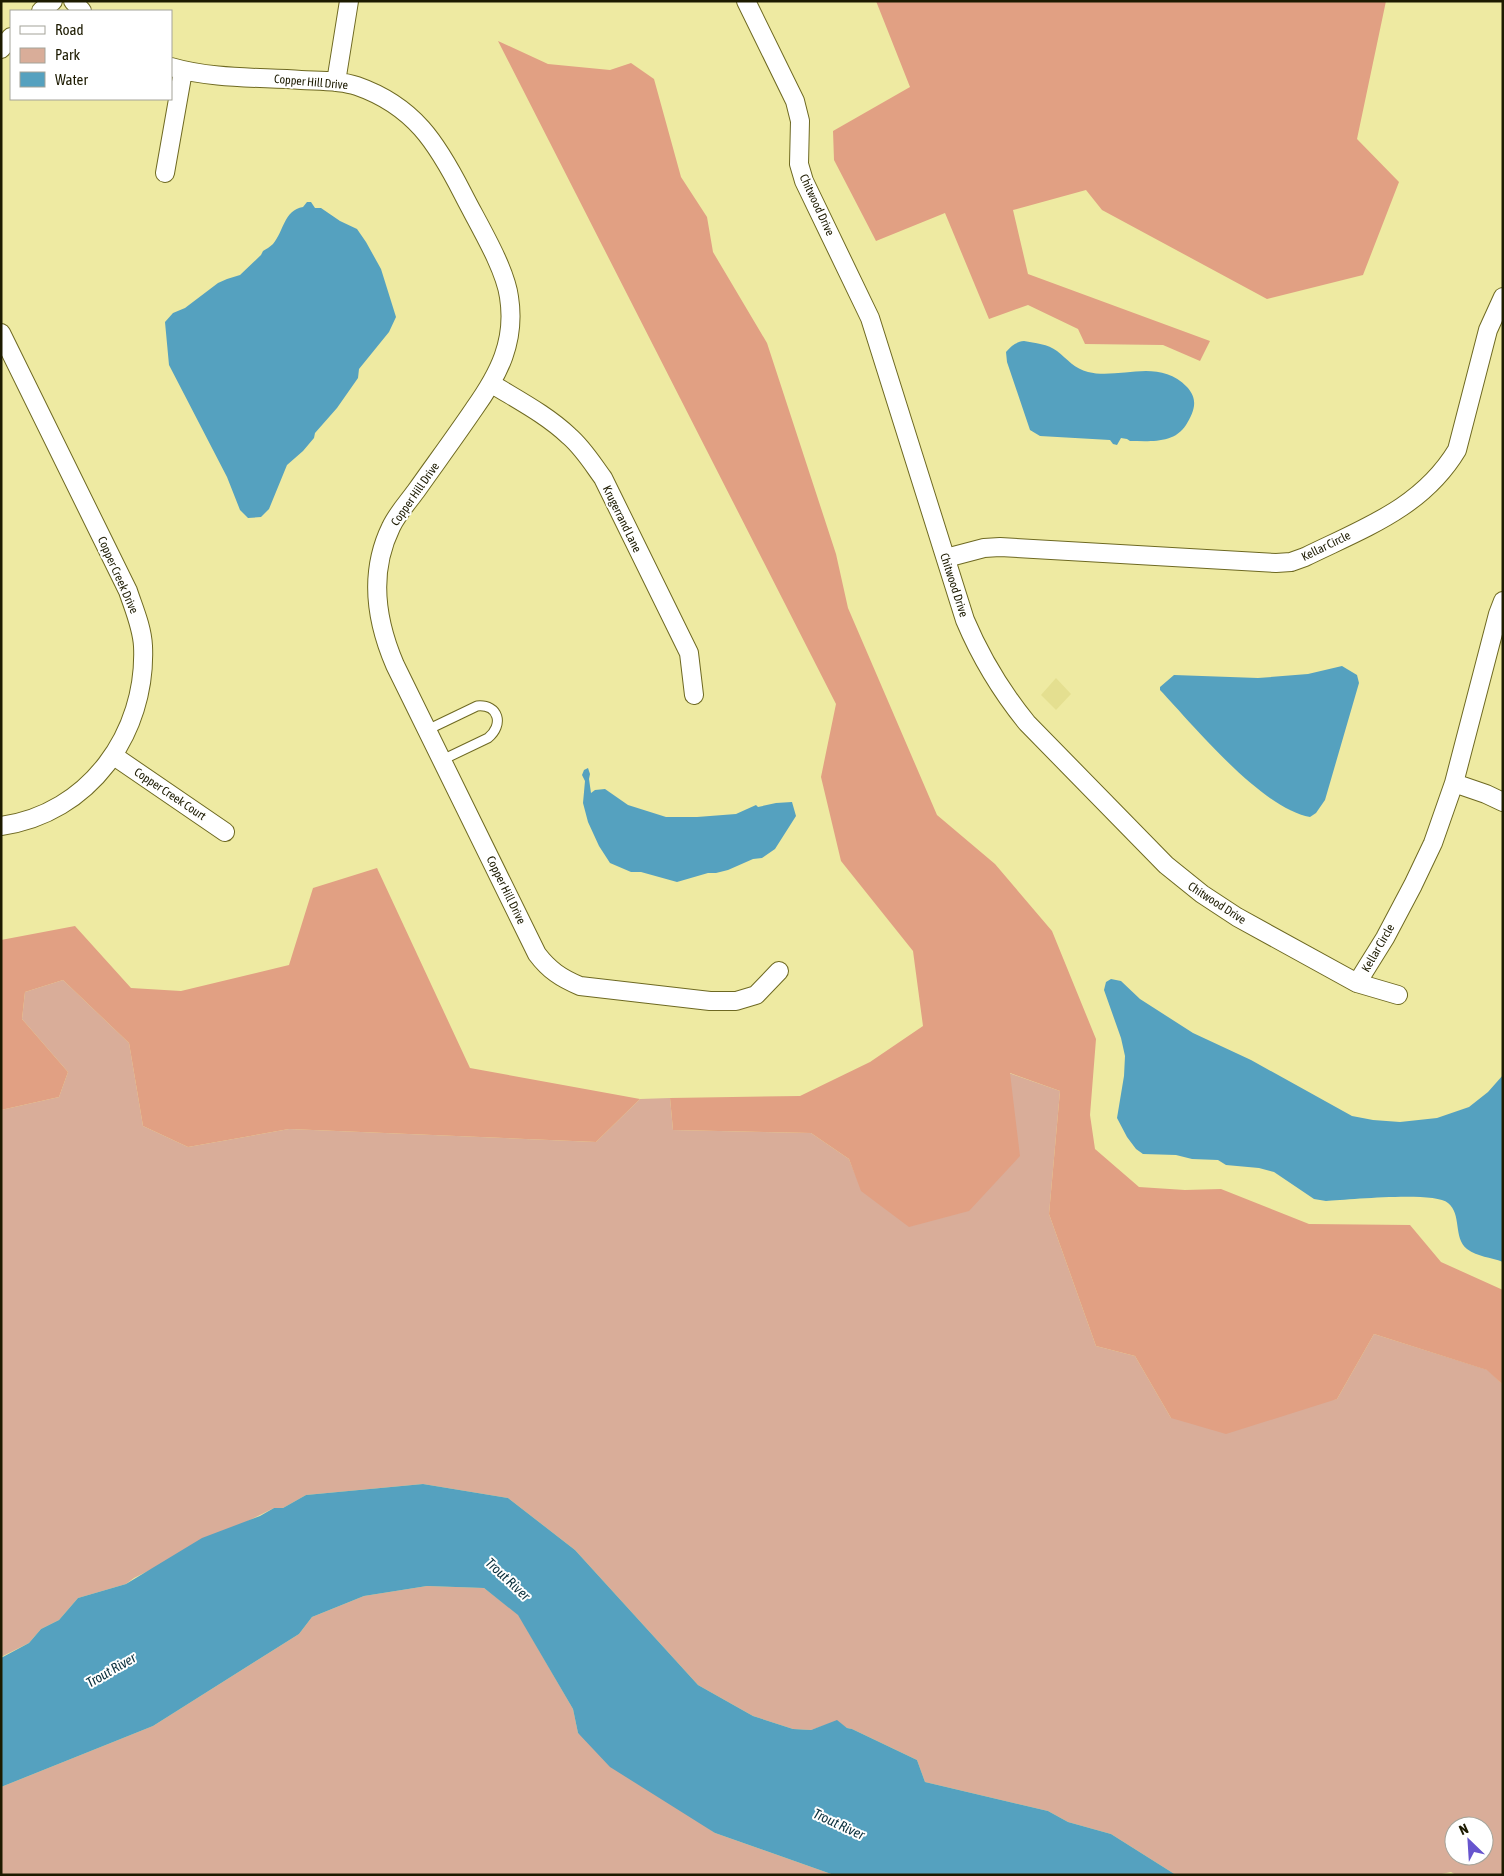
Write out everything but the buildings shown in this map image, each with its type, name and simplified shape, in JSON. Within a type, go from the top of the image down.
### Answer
[{"type":"street","points":[[42,10],[53,1]]},
{"type":"street","points":[[336,82],[349,1]]},
{"type":"street","name":"Chitwood Drive","points":[[746,1],[795,101],[800,121],[799,164],[804,181],[870,318],[965,620],[976,646],[1006,698],[1027,723],[1182,880],[1237,917],[1357,984],[1398,994]]},
{"type":"street","points":[[1,48],[10,38]]},
{"type":"street","points":[[165,173],[177,69]]},
{"type":"street","name":"Copper Hill Drive","points":[[177,69],[226,76],[336,82],[356,86],[380,96],[402,110],[426,132],[447,161],[501,270],[509,295],[510,334],[505,356],[492,384],[391,526],[379,568],[376,592],[384,641],[537,954],[548,968],[562,978],[580,986],[710,1001],[736,1001],[756,995],[779,971]]},
{"type":"street","name":"Kellar Circle","points":[[946,558],[984,548],[1000,547],[1276,563],[1291,562],[1305,557],[1400,510],[1447,467],[1457,450],[1488,330],[1503,297]]},
{"type":"street","name":"Copper Creek Drive","points":[[1,334],[128,591],[138,621],[143,645],[139,697],[131,724],[114,756],[94,779],[71,798],[44,814],[12,825],[1,826]]},
{"type":"street","name":"Krugerrand Lane","points":[[492,384],[549,420],[569,436],[586,454],[602,478],[689,653],[694,695]]},
{"type":"street","name":"Kellar Circle","points":[[1357,984],[1385,938],[1433,843],[1454,783],[1503,601]]},
{"type":"street","name":"Copper Creek Court","points":[[114,756],[225,832]]},
{"type":"street","points":[[1454,783],[1503,802]]},
{"type":"lane","points":[[427,730],[477,706],[490,708],[496,713],[498,720],[494,733],[488,738],[442,760]]},
{"type":"shaded area","points":[[876,1],[1386,1],[1357,139],[1399,182],[1363,275],[1267,299],[1102,210],[1086,190],[1013,210],[1028,274],[1210,341],[1200,361],[1163,345],[1085,344],[1078,329],[1028,305],[989,319],[945,213],[876,241],[834,160],[833,131],[910,87]]},
{"type":"shaded area","points":[[498,41],[548,64],[610,70],[631,63],[654,79],[681,177],[707,217],[713,252],[767,343],[836,554],[848,608],[937,815],[995,864],[1052,931],[1096,1039],[1090,1115],[1095,1149],[1139,1187],[1185,1190],[1221,1189],[1309,1224],[1410,1225],[1441,1262],[1503,1290],[1503,1385],[1487,1370],[1374,1334],[1337,1399],[1226,1434],[1171,1418],[1135,1356],[1096,1346],[1049,1214],[1060,1091],[1010,1073],[1020,1156],[969,1211],[909,1227],[861,1191],[849,1159],[811,1133],[673,1130],[670,1098],[800,1096],[870,1062],[923,1026],[913,951],[841,861],[821,777],[836,704]]},
{"type":"shaded area","points":[[1056,678],[1071,694],[1056,710],[1041,695]]},
{"type":"shaded area","points":[[377,868],[470,1068],[640,1099],[596,1142],[289,1129],[188,1147],[143,1126],[129,1043],[63,980],[25,992],[22,1019],[68,1072],[59,1097],[1,1110],[1,940],[75,926],[131,988],[181,991],[289,965],[313,888]]},
{"type":"green space","points":[[63,980],[129,1043],[143,1126],[188,1147],[289,1129],[596,1142],[640,1099],[670,1098],[673,1130],[811,1133],[849,1159],[862,1191],[1009,1073],[1060,1091],[1049,1214],[1096,1346],[1135,1356],[1171,1418],[1337,1399],[1374,1334],[1488,1370],[1503,1385],[1503,1875],[1456,1875],[1451,1872],[1437,1875],[1176,1875],[1111,1834],[1068,1822],[1048,1811],[925,1782],[917,1760],[847,1728],[837,1721],[811,1730],[793,1729],[753,1716],[698,1685],[575,1550],[508,1498],[423,1484],[306,1495],[283,1508],[274,1508],[134,1578],[126,1584],[78,1598],[59,1620],[41,1629],[29,1643],[1,1657],[1,1110],[59,1097],[68,1072],[22,1019],[25,992]]},
{"type":"green space","points":[[427,1586],[484,1588],[518,1614],[573,1709],[578,1733],[715,1833],[834,1875],[1,1875],[1,1787],[153,1726],[299,1634],[312,1617],[364,1596]]},
{"type":"water","points":[[307,202],[311,202],[315,208],[321,208],[340,221],[357,229],[381,269],[396,317],[389,332],[359,369],[358,378],[337,408],[315,433],[314,438],[303,451],[287,465],[269,509],[261,517],[248,518],[240,510],[227,477],[169,365],[165,322],[173,313],[185,308],[218,283],[240,275],[263,251],[273,244],[292,212],[303,207]]},
{"type":"water","points":[[1024,341],[1050,347],[1083,371],[1113,374],[1151,371],[1164,373],[1176,378],[1191,392],[1194,406],[1191,415],[1186,425],[1175,436],[1161,440],[1130,441],[1121,438],[1117,445],[1113,444],[1110,440],[1040,436],[1030,430],[1007,362],[1006,352],[1010,347]]},
{"type":"water","points":[[1342,666],[1357,675],[1359,683],[1325,800],[1316,813],[1310,817],[1291,810],[1271,799],[1250,783],[1210,744],[1160,690],[1160,687],[1174,675],[1258,678],[1308,674]]},
{"type":"water","points":[[588,768],[591,793],[595,790],[605,789],[628,805],[666,817],[736,814],[756,805],[758,807],[792,802],[796,816],[775,849],[762,858],[753,859],[728,870],[708,873],[677,882],[641,872],[631,872],[610,863],[599,846],[588,822],[583,803],[585,781],[582,775],[584,770]]},
{"type":"water","points":[[1111,979],[1121,981],[1140,999],[1193,1033],[1251,1060],[1352,1116],[1400,1122],[1437,1118],[1469,1107],[1488,1092],[1503,1075],[1503,1262],[1467,1249],[1460,1239],[1455,1213],[1448,1203],[1440,1199],[1409,1197],[1326,1201],[1314,1199],[1274,1172],[1259,1168],[1226,1165],[1218,1160],[1192,1159],[1176,1155],[1143,1154],[1136,1149],[1117,1118],[1124,1076],[1125,1056],[1121,1038],[1104,990],[1106,982]]},
{"type":"water","name":"Trout River","points":[[423,1484],[508,1498],[575,1550],[698,1685],[753,1716],[793,1729],[811,1730],[837,1720],[847,1728],[917,1760],[925,1782],[1048,1811],[1068,1822],[1111,1834],[1176,1875],[834,1875],[715,1833],[610,1767],[578,1733],[573,1709],[518,1615],[484,1588],[427,1586],[364,1596],[312,1617],[299,1634],[153,1726],[1,1787],[1,1658],[29,1643],[41,1629],[59,1620],[78,1598],[126,1584],[202,1538],[260,1516],[274,1508],[283,1508],[306,1495]]}]
